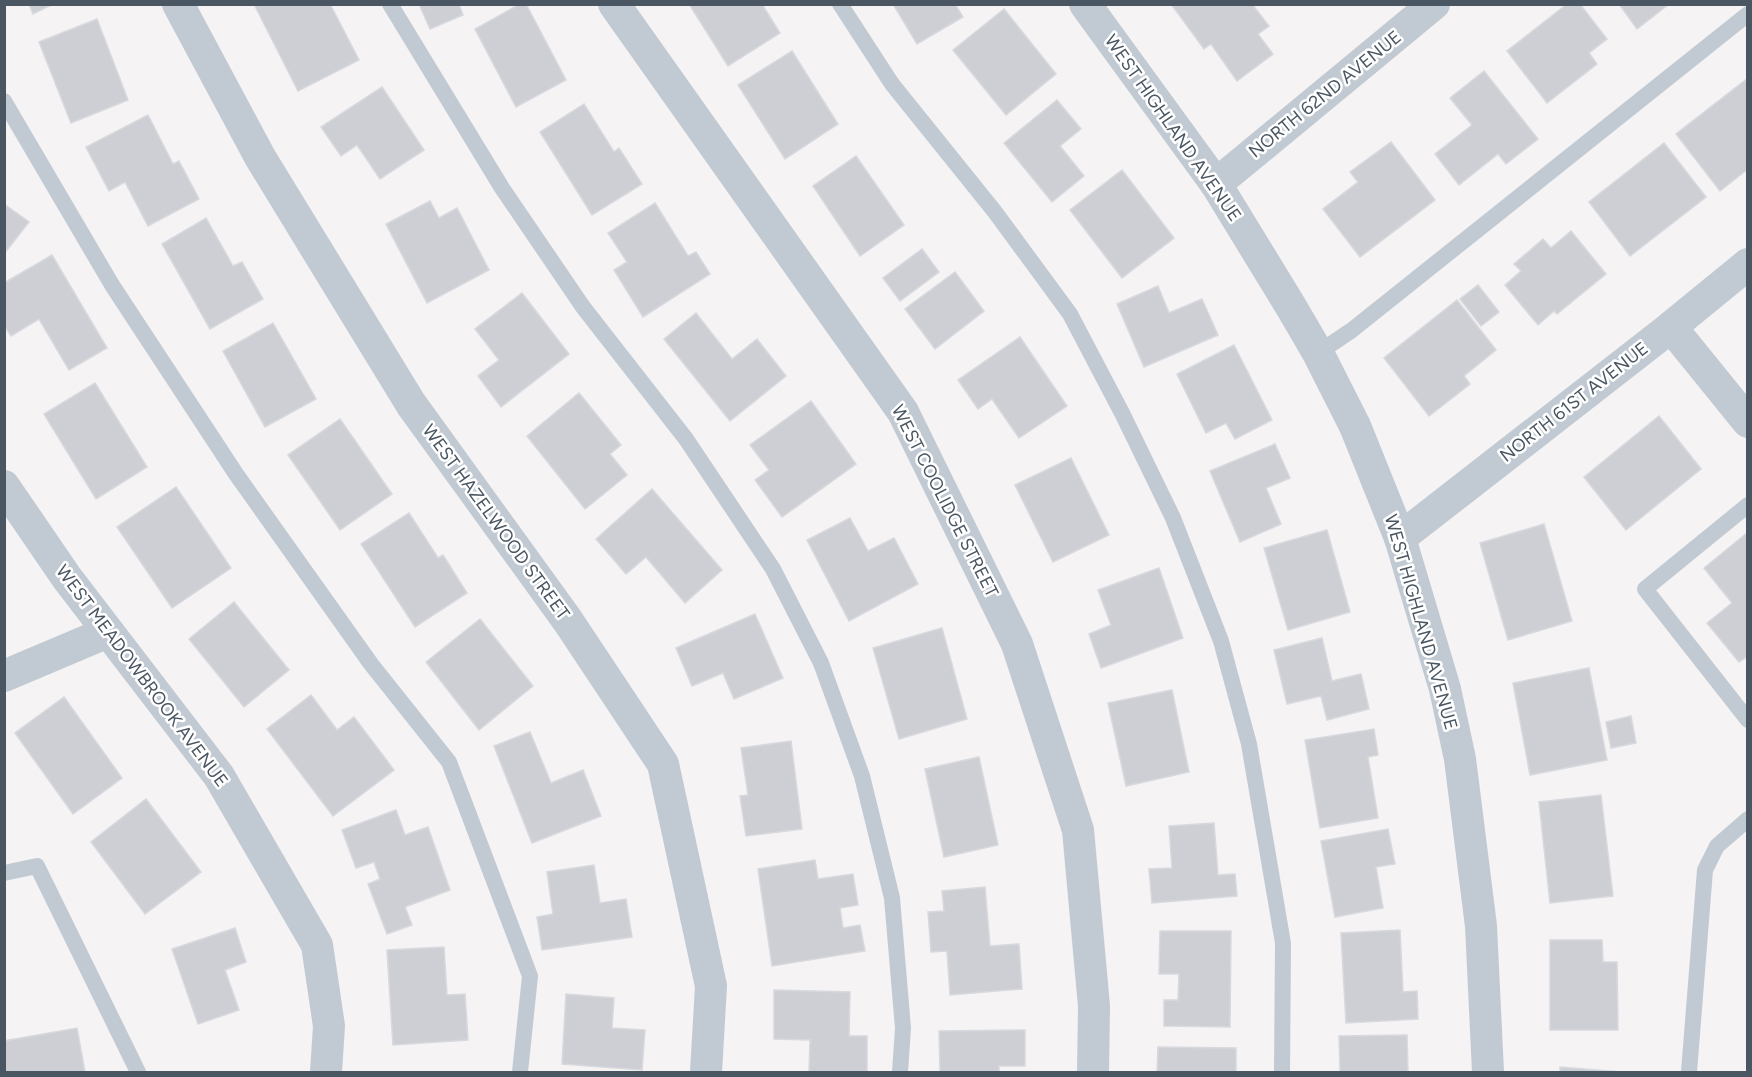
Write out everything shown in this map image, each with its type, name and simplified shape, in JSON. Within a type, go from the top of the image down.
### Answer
[{"type":"street","name":"WEST HAZELWOOD STREET","points":[[178,4],[260,157],[411,404],[568,621],[663,764],[711,986],[706,1072]]},
{"type":"street","name":"WEST COOLIDGE STREET","points":[[614,4],[903,412],[1017,644],[1078,830],[1094,1006],[1093,1072]]},
{"type":"street","name":"WEST HIGHLAND AVENUE","points":[[1085,4],[1216,184],[1318,353],[1355,426],[1400,538],[1445,689],[1460,759],[1481,926],[1488,1072]]},
{"type":"street","name":"NORTH 62ND AVENUE","points":[[1216,184],[1434,4]]},
{"type":"street","name":"NORTH 61ST AVENUE","points":[[1400,538],[1671,327],[1748,264]]},
{"type":"street","points":[[1671,327],[1748,422]]},
{"type":"street","name":"WEST MEADOWBROOK AVENUE","points":[[4,486],[108,632],[219,776],[317,945],[329,1026],[326,1072]]},
{"type":"street","points":[[4,676],[108,632]]},
{"type":"lane","points":[[390,4],[502,188],[583,307],[686,439],[773,569],[821,663],[862,776],[892,898],[903,1028],[900,1072]]},
{"type":"lane","points":[[840,4],[892,84],[995,212],[1070,314],[1124,415],[1173,518],[1221,641],[1249,744],[1283,944],[1282,1072]]},
{"type":"lane","points":[[1318,353],[1352,330],[1748,14]]},
{"type":"lane","points":[[4,101],[111,285],[236,474],[370,664],[449,762],[530,976],[520,1072]]},
{"type":"lane","points":[[1748,505],[1645,589],[1748,720]]},
{"type":"lane","points":[[1689,1072],[1705,870],[1717,846],[1748,819]]},
{"type":"lane","points":[[4,873],[37,866],[138,1072]]},
{"type":"building","points":[[29,4],[53,4],[33,14]]},
{"type":"building","points":[[254,4],[330,4],[359,60],[298,91]]},
{"type":"building","points":[[419,4],[459,4],[463,15],[430,29]]},
{"type":"building","points":[[520,4],[526,4],[566,80],[516,107],[475,29]]},
{"type":"building","points":[[689,4],[762,4],[780,33],[728,66]]},
{"type":"building","points":[[893,4],[955,4],[963,17],[917,44]]},
{"type":"building","points":[[1171,4],[1252,4],[1269,26],[1258,34],[1273,54],[1237,81],[1211,44],[1204,49]]},
{"type":"building","points":[[1567,4],[1580,4],[1607,39],[1589,53],[1597,64],[1547,103],[1507,51]]},
{"type":"building","points":[[1619,4],[1669,4],[1637,29]]},
{"type":"building","points":[[1004,9],[1056,74],[1006,115],[953,50]]},
{"type":"building","points":[[97,19],[128,100],[71,123],[39,42]]},
{"type":"building","points":[[792,51],[838,124],[785,159],[738,85]]},
{"type":"building","points":[[1484,71],[1538,139],[1506,164],[1498,154],[1459,185],[1435,154],[1472,125],[1450,98]]},
{"type":"building","points":[[1748,78],[1748,169],[1720,191],[1676,134]]},
{"type":"building","points":[[382,87],[424,150],[380,179],[357,145],[341,156],[321,127]]},
{"type":"building","points":[[1057,100],[1081,129],[1060,146],[1084,176],[1052,202],[1004,143]]},
{"type":"building","points":[[584,104],[614,152],[619,148],[642,184],[592,215],[540,132]]},
{"type":"building","points":[[148,115],[173,164],[179,161],[199,199],[148,226],[125,182],[109,191],[86,147]]},
{"type":"building","points":[[1391,142],[1435,200],[1360,257],[1323,209],[1358,182],[1350,172]]},
{"type":"building","points":[[1664,143],[1706,197],[1630,256],[1589,202]]},
{"type":"building","points":[[856,156],[904,225],[860,256],[813,186]]},
{"type":"building","points":[[1122,170],[1174,238],[1122,278],[1070,210]]},
{"type":"building","points":[[430,201],[439,218],[457,208],[489,270],[427,303],[386,224]]},
{"type":"building","points":[[655,203],[688,256],[696,252],[710,274],[643,317],[614,270],[627,262],[608,233]]},
{"type":"building","points":[[4,204],[29,222],[4,254]]},
{"type":"building","points":[[206,218],[233,266],[242,262],[263,299],[210,329],[162,244]]},
{"type":"building","points":[[1571,231],[1606,274],[1557,314],[1554,311],[1538,325],[1505,285],[1521,271],[1514,264],[1543,239],[1551,248]]},
{"type":"building","points":[[922,249],[939,272],[900,301],[883,278]]},
{"type":"building","points":[[52,255],[107,348],[69,370],[39,319],[11,336],[4,325],[4,283]]},
{"type":"building","points":[[955,272],[984,311],[935,349],[905,309]]},
{"type":"building","points":[[1478,285],[1499,312],[1481,326],[1460,299]]},
{"type":"building","points":[[1158,286],[1169,313],[1202,299],[1218,335],[1144,367],[1117,304]]},
{"type":"building","points":[[522,293],[569,354],[501,407],[478,376],[499,360],[475,329]]},
{"type":"building","points":[[1457,300],[1496,350],[1464,376],[1470,384],[1429,416],[1384,358]]},
{"type":"building","points":[[696,313],[732,359],[757,339],[786,376],[730,421],[664,339]]},
{"type":"building","points":[[273,323],[316,399],[265,427],[223,351]]},
{"type":"building","points":[[1020,337],[1067,406],[1019,438],[992,399],[978,409],[958,380]]},
{"type":"building","points":[[1234,345],[1272,420],[1235,439],[1226,423],[1206,433],[1177,374]]},
{"type":"building","points":[[95,383],[147,467],[96,499],[44,414]]},
{"type":"building","points":[[579,393],[621,445],[610,454],[627,475],[585,509],[527,436]]},
{"type":"building","points":[[811,401],[856,464],[782,517],[755,480],[769,470],[750,445]]},
{"type":"building","points":[[1659,416],[1701,469],[1626,530],[1584,477]]},
{"type":"building","points":[[340,419],[392,494],[340,530],[288,455]]},
{"type":"building","points":[[1275,444],[1290,478],[1266,488],[1281,524],[1240,542],[1210,471]]},
{"type":"building","points":[[1071,458],[1109,535],[1053,562],[1015,485]]},
{"type":"building","points":[[176,487],[231,568],[172,608],[117,527]]},
{"type":"building","points":[[652,489],[722,570],[685,603],[646,557],[626,574],[596,539]]},
{"type":"building","points":[[409,513],[438,558],[443,555],[467,593],[415,627],[361,544]]},
{"type":"building","points":[[850,518],[868,551],[894,538],[918,584],[849,621],[807,540]]},
{"type":"building","points":[[1544,524],[1572,621],[1508,640],[1480,543]]},
{"type":"building","points":[[1327,530],[1350,612],[1288,630],[1264,548]]},
{"type":"building","points":[[1748,532],[1748,656],[1739,662],[1707,623],[1732,603],[1704,568]]},
{"type":"building","points":[[1159,568],[1183,638],[1101,668],[1089,634],[1111,625],[1098,590]]},
{"type":"building","points":[[234,602],[289,670],[244,707],[189,639]]},
{"type":"building","points":[[755,614],[783,678],[734,699],[723,673],[692,686],[676,648]]},
{"type":"building","points":[[480,619],[533,686],[479,730],[426,662]]},
{"type":"building","points":[[942,628],[967,719],[899,739],[873,648]]},
{"type":"building","points":[[1322,638],[1332,681],[1361,674],[1369,709],[1327,720],[1321,696],[1287,704],[1274,650]]},
{"type":"building","points":[[1589,668],[1607,760],[1530,775],[1513,683]]},
{"type":"building","points":[[1172,690],[1189,772],[1126,786],[1108,703]]},
{"type":"building","points":[[311,695],[337,730],[354,717],[394,770],[333,816],[267,729]]},
{"type":"building","points":[[64,697],[122,778],[73,814],[15,733]]},
{"type":"building","points":[[1631,716],[1636,743],[1611,748],[1606,722]]},
{"type":"building","points":[[1374,729],[1378,755],[1368,757],[1378,818],[1320,828],[1305,740]]},
{"type":"building","points":[[530,732],[551,783],[583,770],[601,816],[532,843],[494,746]]},
{"type":"building","points":[[791,741],[802,829],[746,836],[740,796],[748,795],[741,748]]},
{"type":"building","points":[[979,757],[998,845],[944,857],[925,769]]},
{"type":"building","points":[[1601,795],[1613,896],[1550,903],[1539,802]]},
{"type":"building","points":[[146,799],[201,872],[145,914],[91,842]]},
{"type":"building","points":[[396,810],[405,835],[428,827],[450,890],[405,907],[412,925],[387,934],[368,884],[380,879],[374,862],[356,868],[342,830]]},
{"type":"building","points":[[1214,823],[1218,875],[1235,874],[1237,896],[1152,903],[1149,869],[1172,868],[1169,826]]},
{"type":"building","points":[[1388,829],[1395,864],[1376,867],[1383,908],[1335,917],[1321,841]]},
{"type":"building","points":[[815,860],[818,879],[853,874],[858,905],[840,908],[843,928],[860,925],[865,951],[772,966],[758,869]]},
{"type":"building","points":[[594,865],[600,903],[626,899],[632,937],[542,950],[537,917],[553,914],[547,872]]},
{"type":"building","points":[[985,887],[990,946],[1019,944],[1022,989],[950,995],[947,951],[931,952],[928,912],[944,911],[942,891]]},
{"type":"building","points":[[235,928],[246,962],[225,970],[239,1010],[198,1024],[172,949]]},
{"type":"building","points":[[1400,930],[1403,992],[1417,991],[1418,1019],[1346,1023],[1341,933]]},
{"type":"building","points":[[1160,931],[1231,931],[1230,1027],[1164,1026],[1164,1000],[1178,1000],[1179,974],[1159,974]]},
{"type":"building","points":[[1550,940],[1602,940],[1603,962],[1617,962],[1618,1030],[1550,1030]]},
{"type":"building","points":[[444,947],[447,995],[465,994],[468,1040],[393,1045],[387,950]]},
{"type":"building","points":[[774,990],[850,992],[849,1036],[867,1036],[867,1072],[809,1072],[810,1040],[774,1039]]},
{"type":"building","points":[[566,994],[614,998],[612,1028],[645,1030],[642,1070],[562,1064]]},
{"type":"building","points":[[77,1028],[85,1072],[4,1072],[4,1041]]},
{"type":"building","points":[[1025,1030],[1025,1066],[999,1066],[999,1072],[940,1072],[939,1031]]},
{"type":"building","points":[[1407,1035],[1408,1072],[1340,1072],[1339,1036]]},
{"type":"building","points":[[1158,1047],[1236,1048],[1236,1072],[1157,1072]]},
{"type":"building","points":[[1560,1067],[1622,1072],[1560,1072]]}]
